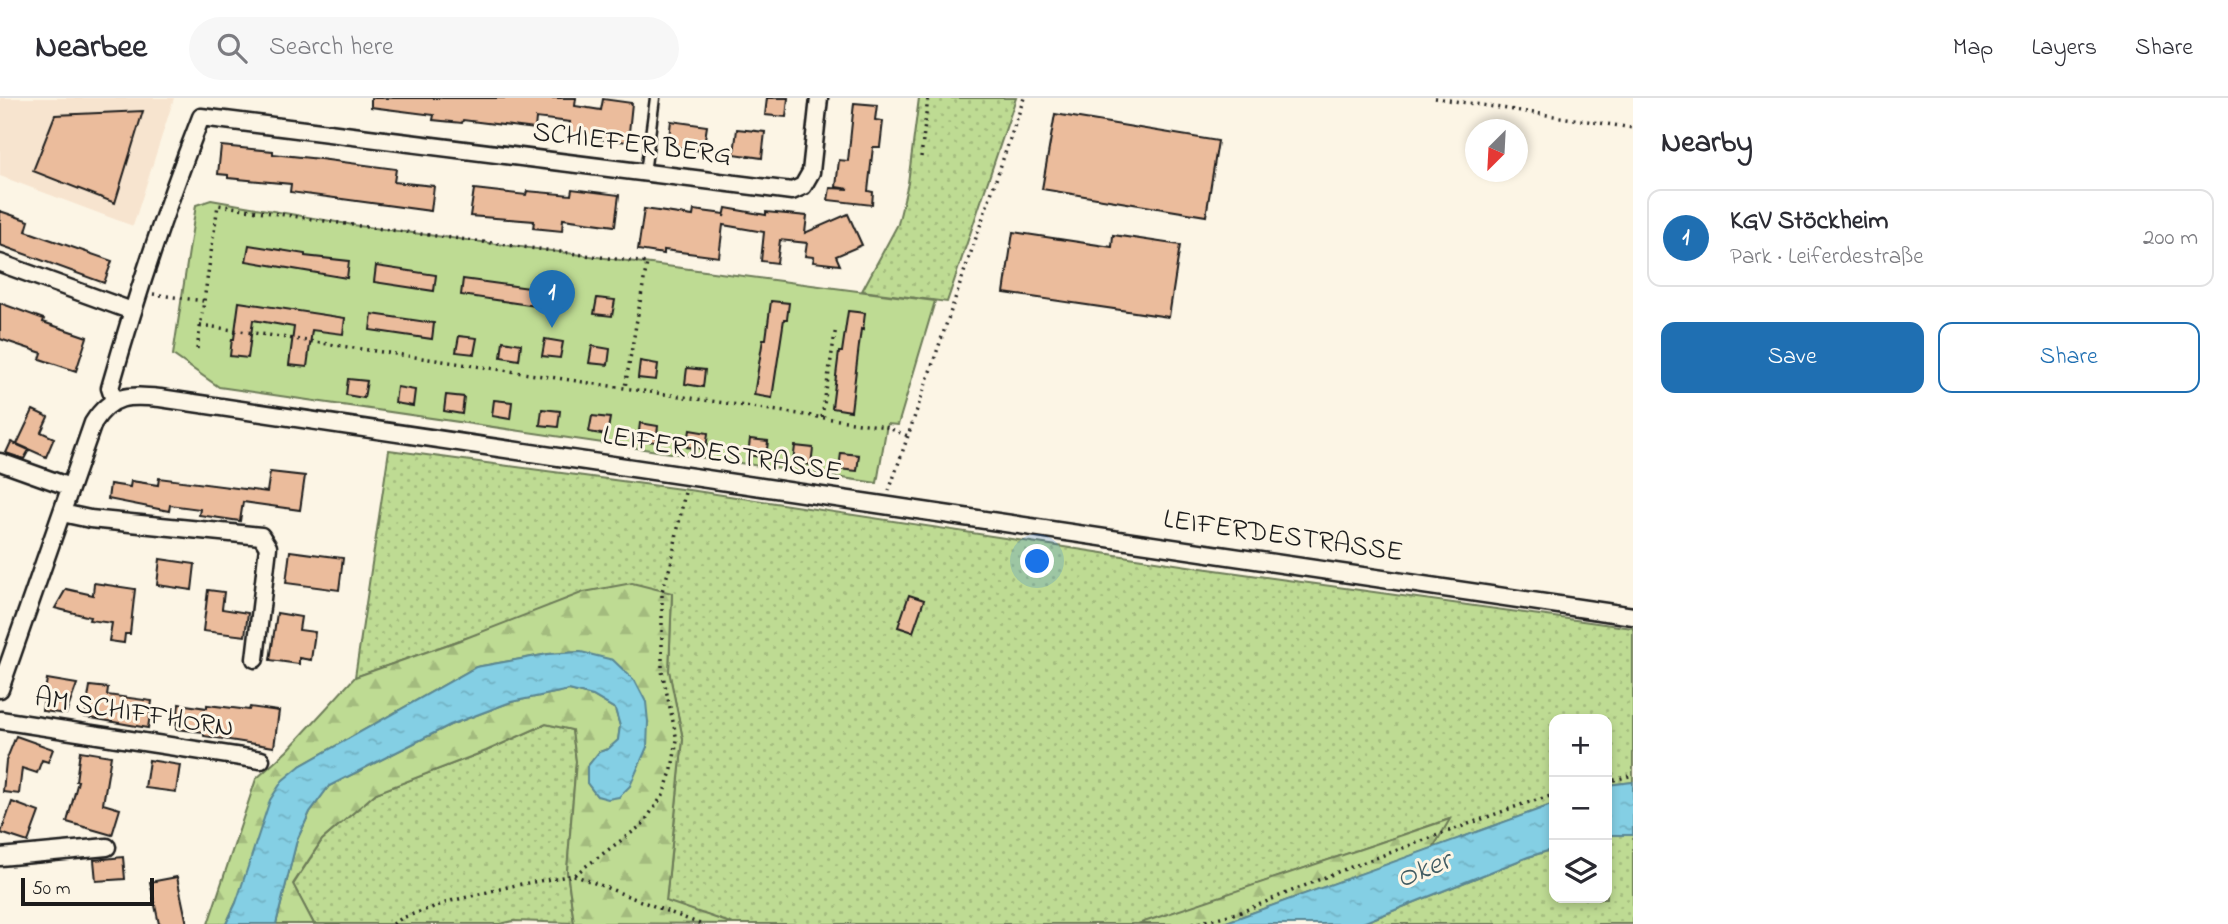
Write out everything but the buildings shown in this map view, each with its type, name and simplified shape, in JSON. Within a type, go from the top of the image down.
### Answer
[{"type":"street","name":"SCHIEFER BERG","points":[[114,400],[110,388],[132,311],[201,117],[792,191],[803,186],[811,172],[819,98]]},
{"type":"street","points":[[0,263],[132,311]]},
{"type":"street","name":"LEIFERDESTRASSE","points":[[114,400],[131,396],[160,398],[1633,616]]},
{"type":"street","points":[[0,689],[93,423],[102,409],[114,400]]},
{"type":"street","points":[[0,462],[70,487]]},
{"type":"street","points":[[62,513],[90,519],[261,536],[268,547],[255,659]]},
{"type":"street","name":"AM SCHIFFHORN","points":[[0,720],[261,760]]},
{"type":"street","points":[[0,857],[107,847]]},
{"type":"lane","points":[[645,173],[655,98]]},
{"type":"path","points":[[921,157],[928,98]]},
{"type":"path","points":[[886,507],[889,489],[1024,98]]},
{"type":"path","points":[[1435,98],[1633,128]]},
{"type":"path","points":[[197,349],[218,205],[359,226],[647,262],[625,387]]},
{"type":"path","points":[[139,292],[203,301]]},
{"type":"path","points":[[200,325],[886,427],[908,436]]},
{"type":"path","points":[[822,417],[836,327]]},
{"type":"path","points":[[393,924],[402,918],[451,901],[516,885],[574,875],[642,825],[663,795],[672,769],[677,740],[662,671],[662,592],[671,564],[688,476]]},
{"type":"path","points":[[1612,781],[1633,775]]},
{"type":"path","points":[[1192,924],[1241,912],[1353,866],[1549,796]]},
{"type":"path","points":[[574,875],[700,924]]},
{"type":"shaded area","points":[[0,98],[174,98],[133,226],[0,176]]},
{"type":"green space","points":[[919,98],[1016,98],[947,302],[862,291],[898,224],[908,183]]},
{"type":"green space","points":[[211,200],[359,226],[935,301],[898,425],[887,424],[877,483],[219,387],[173,355],[196,205]]},
{"type":"green space","points":[[389,450],[696,491],[1201,568],[1633,628],[1633,782],[1612,784],[1612,714],[1549,714],[1549,806],[1433,848],[1449,819],[1138,924],[733,924],[666,902],[683,739],[669,671],[672,593],[466,638],[355,677]]},
{"type":"green space","points":[[632,583],[672,593],[669,671],[683,739],[666,901],[733,924],[574,923],[567,871],[576,761],[572,730],[546,724],[486,751],[376,793],[322,840],[293,884],[314,924],[276,924],[297,840],[310,812],[329,786],[450,725],[511,702],[569,690],[593,696],[615,709],[620,726],[618,741],[599,752],[587,767],[587,783],[597,796],[647,747],[580,652],[548,654],[476,667],[300,766],[226,924],[208,924],[256,779],[287,751],[355,677],[584,592]]},
{"type":"green space","points":[[546,724],[572,730],[576,761],[567,871],[574,923],[513,921],[500,924],[314,924],[293,885],[322,840],[376,793],[486,751]]},
{"type":"green space","points":[[1450,819],[1433,848],[1221,924],[1138,924]]},
{"type":"green space","points":[[1612,835],[1633,835],[1633,924],[1360,924],[1549,851],[1549,903],[1612,903]]},
{"type":"water","points":[[581,652],[613,660],[635,681],[646,702],[647,747],[630,786],[619,797],[608,799],[597,796],[587,783],[587,767],[599,752],[608,749],[618,740],[620,726],[615,709],[593,696],[569,690],[511,702],[450,725],[329,786],[310,812],[297,840],[276,924],[226,924],[236,903],[270,800],[283,780],[300,766],[476,667],[548,654]]},
{"type":"water","points":[[1633,782],[1633,835],[1612,835],[1612,784]]},
{"type":"water","name":"Oker","points":[[1549,806],[1549,851],[1360,924],[1221,924]]},
{"type":"place","name":"KGV Stöckheim","points":[[552,328]]}]
